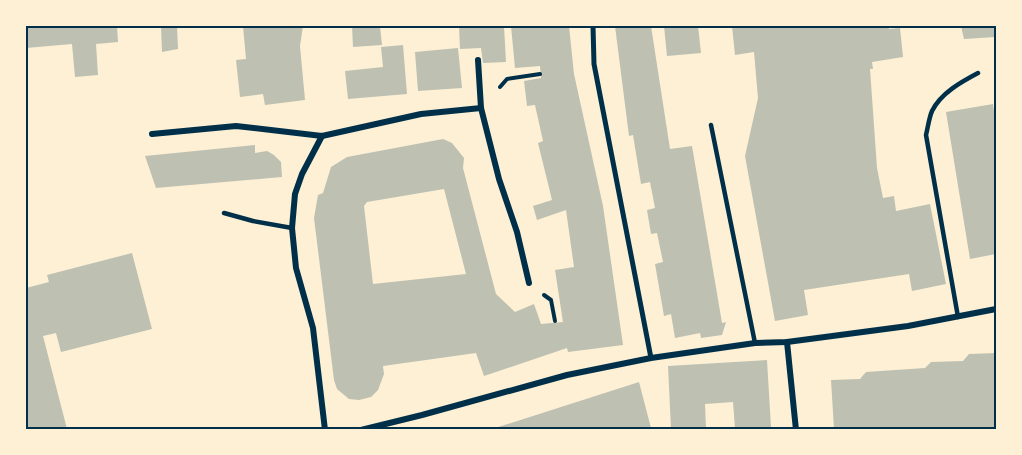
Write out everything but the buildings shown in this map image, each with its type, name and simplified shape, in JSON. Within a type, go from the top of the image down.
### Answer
[{"type":"street","points":[[593,26],[594,64],[651,358]]},
{"type":"street","points":[[478,60],[481,108],[499,179],[517,232],[529,283]]},
{"type":"street","points":[[152,134],[236,126],[322,136],[421,114],[481,108]]},
{"type":"street","points":[[322,136],[302,174],[295,194],[292,228],[297,268],[313,328],[325,429]]},
{"type":"street","points":[[361,429],[422,415],[567,375],[651,358],[755,343],[787,342],[908,327],[996,309]]},
{"type":"street","points":[[787,342],[796,429]]},
{"type":"lane","points":[[958,317],[926,135],[932,111],[944,95],[960,82],[978,74]]},
{"type":"lane","points":[[711,124],[755,343]]},
{"type":"lane","points":[[224,213],[292,228]]},
{"type":"path","points":[[481,108],[507,79],[540,74]]},
{"type":"path","points":[[529,283],[551,300],[555,321]]}]
